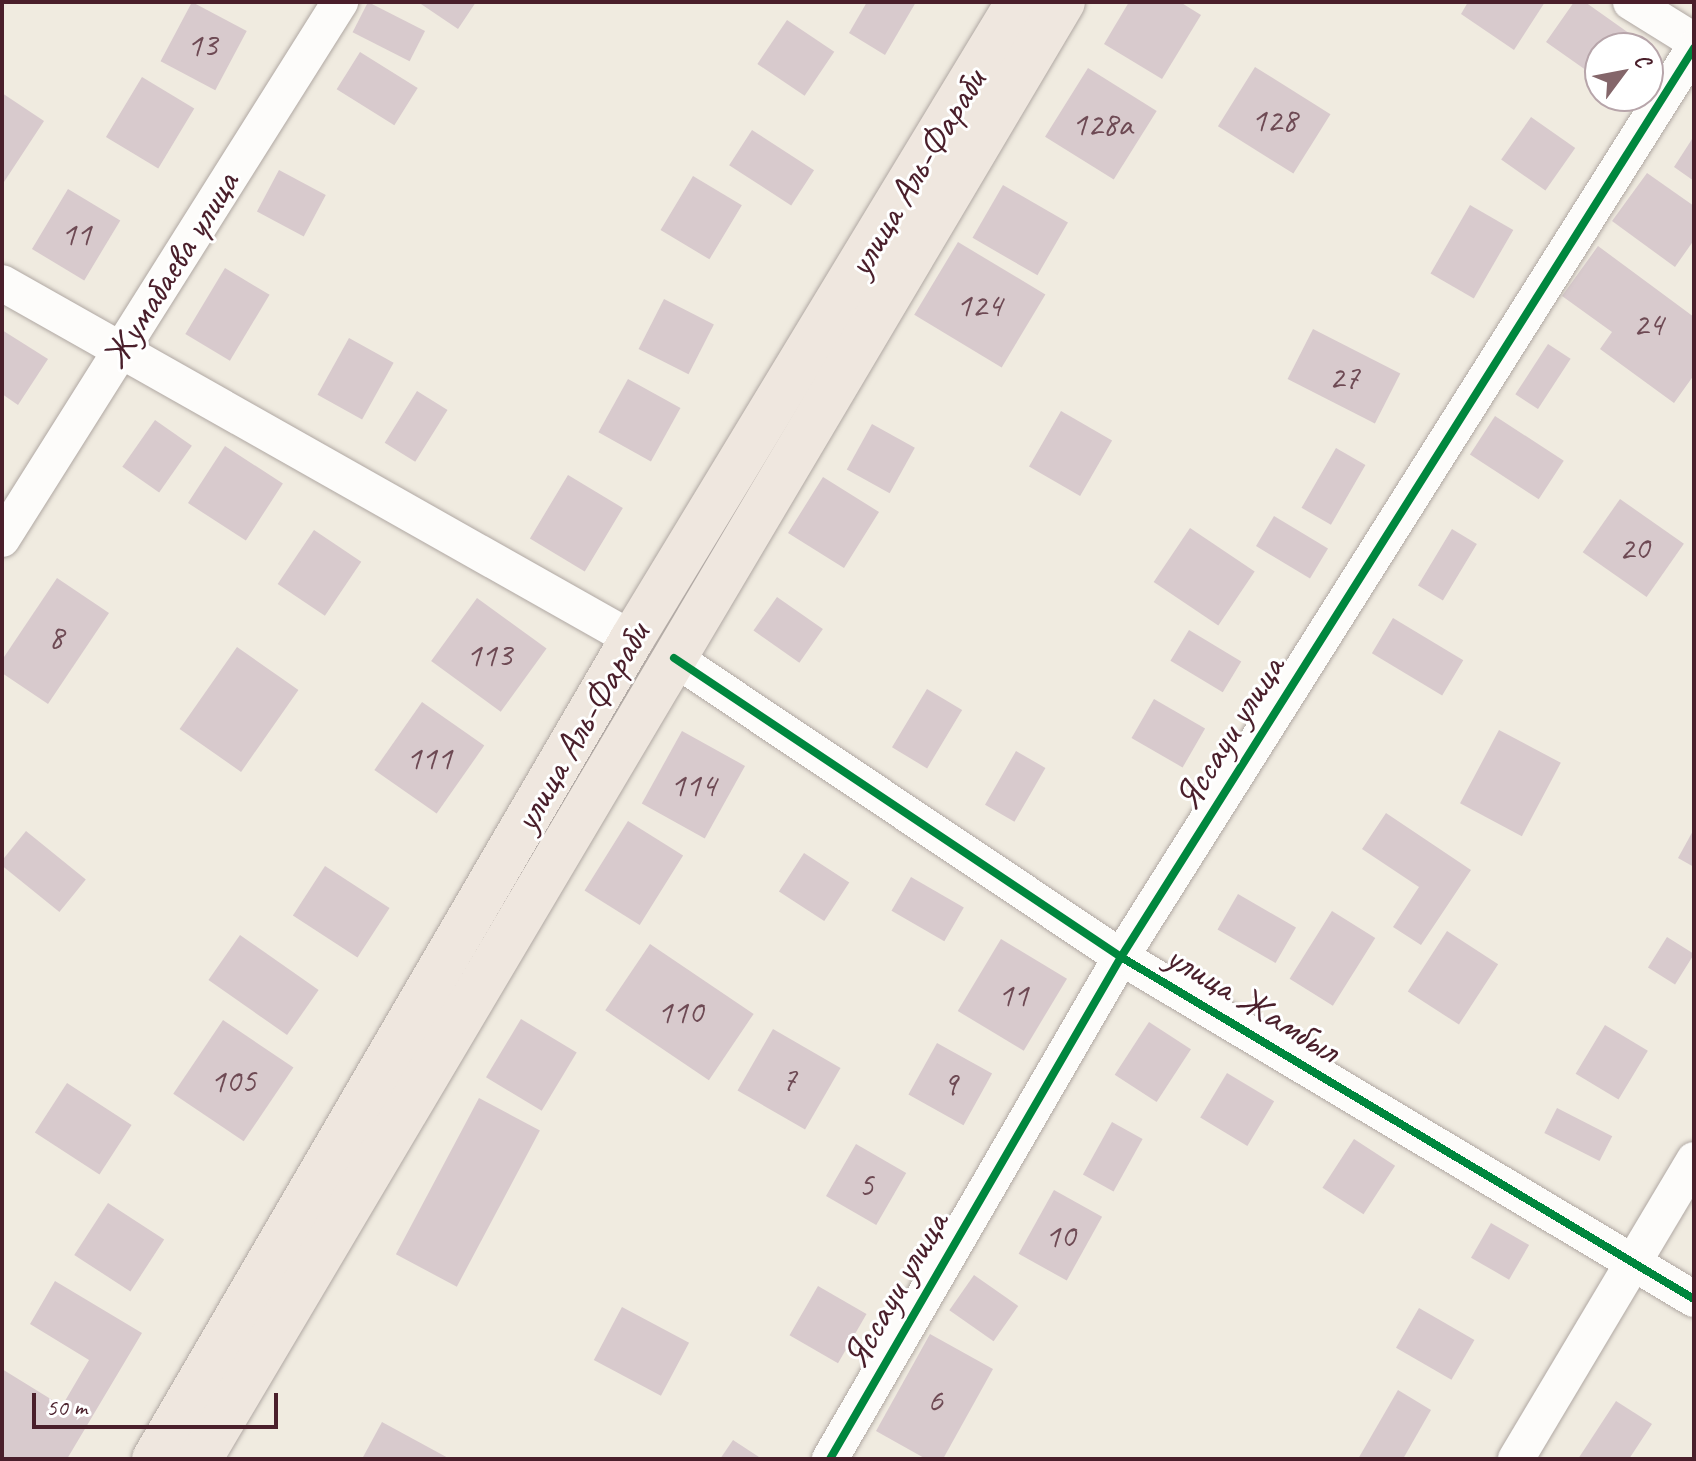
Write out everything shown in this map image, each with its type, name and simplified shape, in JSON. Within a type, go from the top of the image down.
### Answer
[{"type":"main road","name":"улица Аль-Фараби","points":[[154,1459],[632,639],[1018,2]]},
{"type":"main road","name":"улица Аль-Фараби","points":[[200,1459],[1063,2]]},
{"type":"street","name":"Жумабаева улица","points":[[2,539],[340,2]]},
{"type":"street","points":[[1631,2],[1694,41]]},
{"type":"street","name":"Яссауи улица","points":[[830,1459],[1121,957],[1694,48]]},
{"type":"street","points":[[2,283],[632,639]]},
{"type":"street","name":"улица Жамбыл","points":[[674,658],[1121,957],[1694,1299]]},
{"type":"street","points":[[1516,1459],[1694,1160]]},
{"type":"building","points":[[192,2],[247,31],[215,90],[161,61]]},
{"type":"building","points":[[368,2],[425,31],[410,61],[353,32]]},
{"type":"building","points":[[418,2],[476,2],[458,29]]},
{"type":"building","points":[[867,2],[916,2],[885,55],[849,33]]},
{"type":"building","points":[[1129,2],[1180,2],[1201,15],[1162,79],[1104,44]]},
{"type":"building","points":[[1468,2],[1545,2],[1514,50],[1461,14]]},
{"type":"building","points":[[1574,2],[1585,2],[1627,32],[1584,32],[1584,69],[1546,42]]},
{"type":"building","points":[[787,20],[834,52],[805,96],[757,64]]},
{"type":"building","points":[[360,52],[418,88],[394,125],[337,89]]},
{"type":"building","points":[[1255,67],[1330,114],[1293,174],[1218,126]]},
{"type":"building","points":[[1088,68],[1157,111],[1114,180],[1045,137]]},
{"type":"building","points":[[142,77],[194,108],[158,168],[106,137]]},
{"type":"building","points":[[2,93],[44,121],[2,185]]},
{"type":"building","points":[[1531,117],[1575,148],[1545,191],[1501,160]]},
{"type":"building","points":[[752,130],[814,170],[791,206],[729,165]]},
{"type":"building","points":[[1694,136],[1694,181],[1674,167]]},
{"type":"building","points":[[279,170],[326,195],[304,236],[257,211]]},
{"type":"building","points":[[1647,173],[1694,206],[1694,240],[1675,267],[1612,221]]},
{"type":"building","points":[[693,176],[742,205],[709,259],[661,230]]},
{"type":"building","points":[[1003,185],[1068,222],[1037,275],[972,238]]},
{"type":"building","points":[[68,189],[120,220],[84,280],[32,249]]},
{"type":"building","points":[[1470,205],[1513,230],[1474,298],[1430,273]]},
{"type":"building","points":[[958,242],[1045,295],[1002,367],[914,315]]},
{"type":"building","points":[[1598,246],[1694,317],[1694,375],[1674,403],[1600,349],[1612,332],[1562,296]]},
{"type":"building","points":[[225,268],[270,295],[230,361],[185,334]]},
{"type":"building","points":[[664,299],[714,324],[688,374],[639,349]]},
{"type":"building","points":[[1313,329],[1400,373],[1375,423],[1288,379]]},
{"type":"building","points":[[2,330],[48,359],[18,405],[2,394]]},
{"type":"building","points":[[349,338],[394,363],[362,420],[317,395]]},
{"type":"building","points":[[1548,344],[1571,359],[1538,409],[1515,394]]},
{"type":"building","points":[[628,379],[680,408],[651,461],[598,432]]},
{"type":"building","points":[[417,391],[448,410],[415,462],[385,443]]},
{"type":"building","points":[[1061,411],[1112,440],[1080,496],[1029,466]]},
{"type":"building","points":[[1495,416],[1564,461],[1539,499],[1470,455]]},
{"type":"building","points":[[155,420],[192,446],[159,493],[122,467]]},
{"type":"building","points":[[872,424],[915,448],[890,493],[847,469]]},
{"type":"building","points":[[225,446],[283,484],[246,541],[188,503]]},
{"type":"building","points":[[1336,448],[1365,465],[1331,525],[1302,508]]},
{"type":"building","points":[[568,475],[623,508],[585,571],[530,538]]},
{"type":"building","points":[[823,477],[879,512],[844,568],[788,533]]},
{"type":"building","points":[[1620,499],[1684,544],[1647,597],[1583,552]]},
{"type":"building","points":[[1274,516],[1328,548],[1310,578],[1256,546]]},
{"type":"building","points":[[1190,528],[1255,572],[1218,626],[1154,582]]},
{"type":"building","points":[[1452,529],[1477,544],[1443,601],[1418,586]]},
{"type":"building","points":[[314,530],[361,562],[325,616],[278,584]]},
{"type":"building","points":[[57,578],[109,613],[48,704],[2,673],[2,660]]},
{"type":"building","points":[[777,597],[823,629],[799,663],[753,631]]},
{"type":"building","points":[[477,598],[547,649],[501,712],[431,661]]},
{"type":"building","points":[[1393,618],[1463,660],[1442,695],[1372,653]]},
{"type":"building","points":[[1189,630],[1241,661],[1223,692],[1170,661]]},
{"type":"building","points":[[237,647],[298,690],[241,772],[180,729]]},
{"type":"building","points":[[927,689],[962,710],[927,768],[892,747]]},
{"type":"building","points":[[1154,699],[1205,728],[1183,767],[1132,738]]},
{"type":"building","points":[[422,702],[484,746],[437,814],[374,770]]},
{"type":"building","points":[[1499,730],[1561,763],[1522,836],[1460,803]]},
{"type":"building","points":[[682,731],[745,766],[705,838],[642,804]]},
{"type":"building","points":[[1016,751],[1045,768],[1014,822],[985,805]]},
{"type":"building","points":[[1386,813],[1471,870],[1421,945],[1393,927],[1419,887],[1362,849]]},
{"type":"building","points":[[628,821],[683,855],[640,925],[585,891]]},
{"type":"building","points":[[1694,829],[1694,867],[1678,858]]},
{"type":"building","points":[[26,831],[86,879],[59,912],[2,866],[2,861]]},
{"type":"building","points":[[804,853],[849,882],[824,921],[779,892]]},
{"type":"building","points":[[325,866],[390,908],[357,957],[293,915]]},
{"type":"building","points":[[911,877],[964,908],[944,941],[892,911]]},
{"type":"building","points":[[1238,894],[1296,928],[1276,963],[1218,930]]},
{"type":"building","points":[[1332,911],[1375,938],[1333,1006],[1290,979]]},
{"type":"building","points":[[1447,931],[1498,964],[1459,1025],[1408,991]]},
{"type":"building","points":[[240,935],[319,990],[287,1035],[208,980]]},
{"type":"building","points":[[1667,937],[1694,954],[1675,984],[1648,968]]},
{"type":"building","points":[[1001,939],[1067,979],[1024,1051],[958,1011]]},
{"type":"building","points":[[650,944],[754,1014],[709,1080],[605,1010]]},
{"type":"building","points":[[521,1019],[577,1052],[542,1111],[486,1077]]},
{"type":"building","points":[[223,1020],[293,1068],[244,1141],[173,1094]]},
{"type":"building","points":[[1149,1022],[1191,1049],[1157,1102],[1115,1075]]},
{"type":"building","points":[[1605,1025],[1648,1051],[1619,1100],[1576,1074]]},
{"type":"building","points":[[773,1029],[841,1068],[805,1129],[738,1090]]},
{"type":"building","points":[[937,1043],[992,1074],[963,1125],[908,1095]]},
{"type":"building","points":[[1227,1073],[1274,1101],[1247,1146],[1200,1118]]},
{"type":"building","points":[[67,1083],[132,1125],[99,1174],[35,1132]]},
{"type":"building","points":[[479,1098],[540,1130],[457,1287],[396,1254]]},
{"type":"building","points":[[1557,1108],[1612,1136],[1600,1161],[1544,1133]]},
{"type":"building","points":[[1112,1122],[1143,1139],[1114,1191],[1083,1174]]},
{"type":"building","points":[[1354,1139],[1395,1166],[1364,1214],[1322,1188]]},
{"type":"building","points":[[856,1144],[906,1173],[876,1225],[826,1196]]},
{"type":"building","points":[[1054,1190],[1102,1217],[1067,1281],[1019,1254]]},
{"type":"building","points":[[108,1203],[164,1239],[130,1291],[74,1255]]},
{"type":"building","points":[[1491,1223],[1529,1245],[1509,1280],[1471,1258]]},
{"type":"building","points":[[974,1275],[1018,1306],[994,1341],[949,1310]]},
{"type":"building","points":[[55,1281],[142,1333],[67,1459],[2,1459],[2,1369],[62,1406],[89,1360],[30,1324]]},
{"type":"building","points":[[818,1286],[866,1314],[838,1363],[790,1335]]},
{"type":"building","points":[[622,1307],[689,1343],[661,1396],[594,1360]]},
{"type":"building","points":[[1419,1308],[1474,1340],[1451,1380],[1396,1348]]},
{"type":"building","points":[[930,1334],[993,1369],[943,1459],[926,1459],[876,1431]]},
{"type":"building","points":[[1398,1390],[1431,1410],[1403,1459],[1358,1459]]},
{"type":"building","points":[[1616,1401],[1652,1424],[1629,1459],[1578,1459]]},
{"type":"building","points":[[382,1422],[450,1459],[362,1459]]},
{"type":"building","points":[[733,1440],[762,1459],[720,1459]]},
{"type":"cycle path","points":[[830,1459],[1121,957],[1694,48]]},
{"type":"cycle path","points":[[674,658],[1121,957],[1694,1299]]}]
